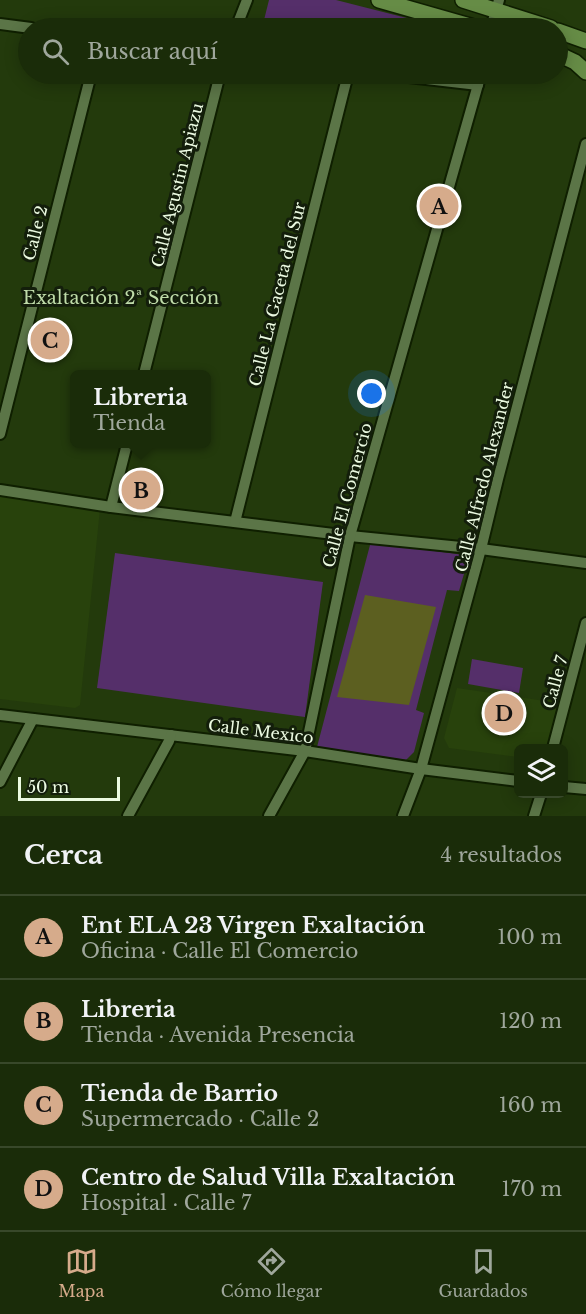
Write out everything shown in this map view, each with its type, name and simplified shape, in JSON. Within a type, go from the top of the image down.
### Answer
[{"type":"street","points":[[240,18],[247,0]]},
{"type":"street","points":[[379,0],[442,18]]},
{"type":"street","points":[[463,0],[497,5],[528,18]]},
{"type":"street","points":[[0,24],[18,26]]},
{"type":"street","points":[[568,35],[586,41]]},
{"type":"street","points":[[568,59],[586,72]]},
{"type":"street","name":"Calle 2","points":[[0,434],[88,84]]},
{"type":"street","name":"Calle Agustin Apiazu","points":[[145,370],[217,84]]},
{"type":"street","name":"Calle La Gaceta del Sur","points":[[235,522],[345,84]]},
{"type":"street","points":[[469,84],[478,85]]},
{"type":"street","name":"Calle El Comercio","points":[[269,816],[306,751],[350,536],[478,85]]},
{"type":"street","name":"Calle Alfredo Alexander","points":[[403,816],[421,769],[482,549],[498,479],[586,144]]},
{"type":"street","points":[[111,507],[126,448]]},
{"type":"street","points":[[0,490],[111,507],[586,563]]},
{"type":"street","name":"Calle 7","points":[[554,744],[586,623]]},
{"type":"street","name":"Calle Mexico","points":[[0,715],[306,751],[514,780]]},
{"type":"street","points":[[0,782],[33,719]]},
{"type":"street","points":[[128,816],[171,735]]},
{"type":"street","points":[[568,787],[586,789]]},
{"type":"street","points":[[534,816],[540,798]]},
{"type":"shaded area","points":[[269,0],[336,0],[407,18],[264,18]]},
{"type":"shaded area","points":[[0,496],[100,509],[80,705],[75,708],[0,699]]},
{"type":"shaded area","points":[[376,543],[464,555],[468,560],[459,591],[447,590],[416,710],[424,713],[414,752],[406,760],[317,747],[370,545]]},
{"type":"shaded area","points":[[115,553],[323,582],[305,717],[97,688]]},
{"type":"shaded area","points":[[472,659],[523,668],[519,693],[468,684]]},
{"type":"shaded area","points":[[457,688],[558,703],[548,744],[514,744],[514,756],[449,748],[444,738]]},
{"type":"building","points":[[365,595],[436,607],[409,705],[337,697]]},
{"type":"place","name":"Ent ELA 23 Virgen Exaltación","points":[[439,206]]},
{"type":"place","name":"Tienda de Barrio","points":[[50,340]]},
{"type":"place","name":"Libreria","points":[[141,490]]},
{"type":"place","name":"Centro de Salud Villa Exaltación","points":[[504,713]]},
{"type":"district","name":"Exaltación 2ª Sección","points":[[121,298]]}]
